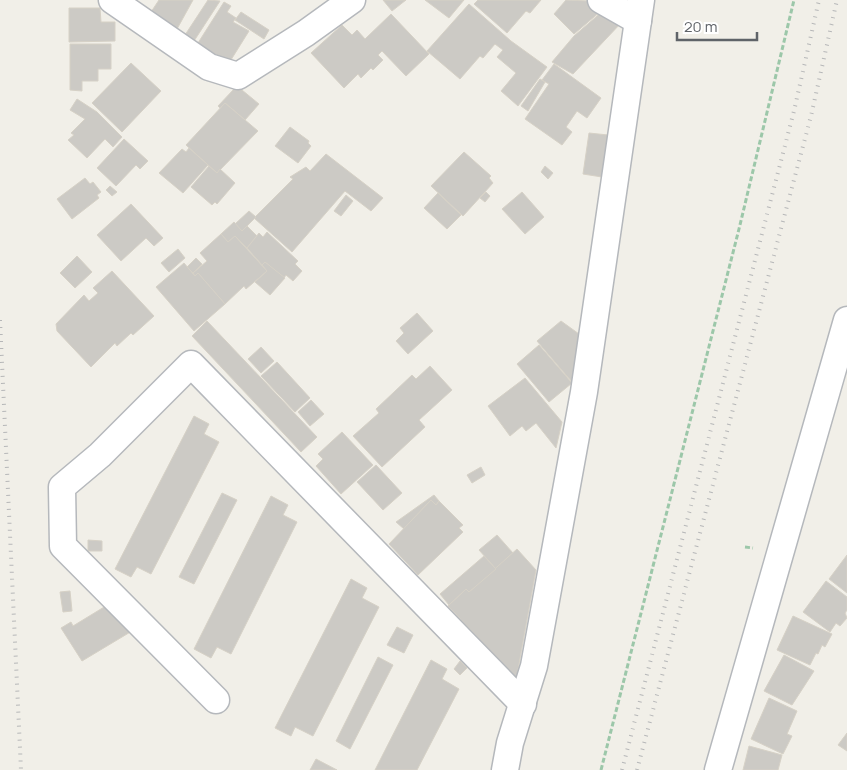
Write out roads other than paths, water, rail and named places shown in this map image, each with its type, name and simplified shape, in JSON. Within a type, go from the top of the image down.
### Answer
[{"type":"street","points":[[112,0],[209,67],[238,76],[306,33],[352,0]]},
{"type":"street","points":[[505,770],[510,743],[534,666],[584,392],[640,11],[601,0]]},
{"type":"street","points":[[718,770],[847,320]]},
{"type":"street","points":[[216,700],[64,546],[62,487],[100,455],[191,364],[523,704]]},
{"type":"railway","points":[[622,770],[794,111],[819,0]]},
{"type":"railway","points":[[637,770],[811,116],[837,0]]},
{"type":"railway","points":[[0,320],[21,770]]}]
